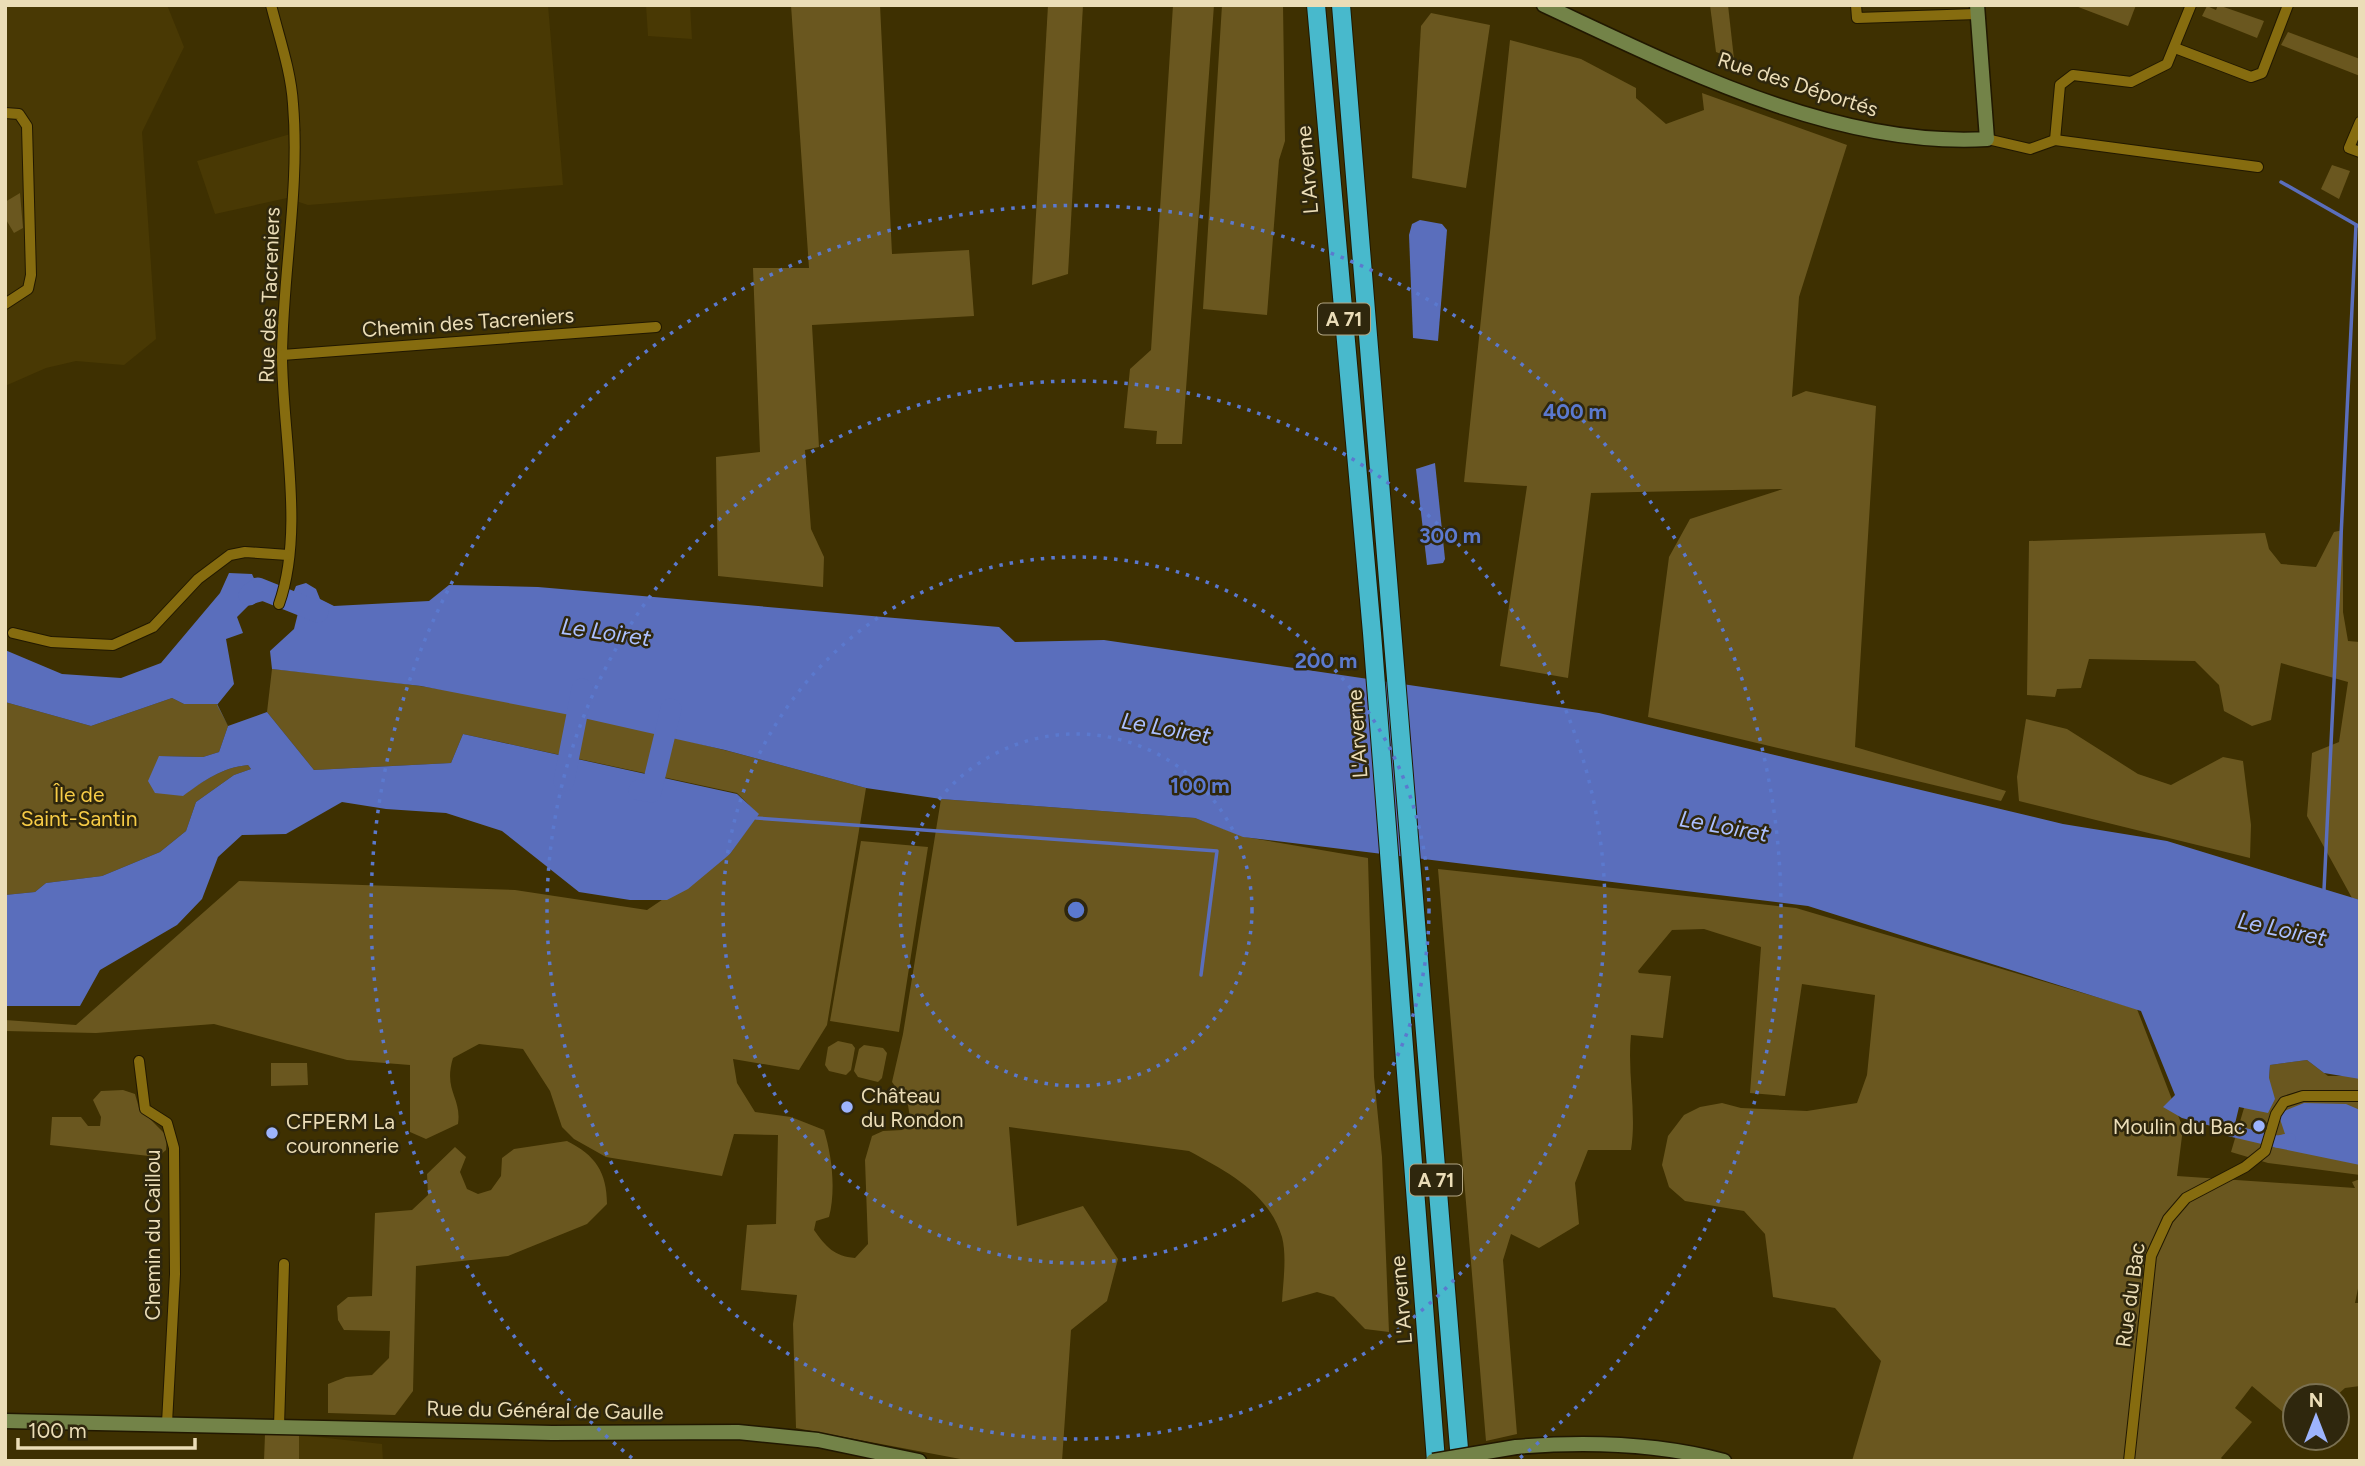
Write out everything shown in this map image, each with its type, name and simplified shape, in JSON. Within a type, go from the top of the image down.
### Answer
[{"type":"highway","name":"L'Arverne","points":[[1317,5],[1372,633],[1435,1461]]},
{"type":"highway","name":"A 71","points":[[1341,5],[1460,1461]]},
{"type":"main road","name":"Rue des Déportés","points":[[1544,5],[1732,88],[1842,125],[1910,138],[1987,139]]},
{"type":"main road","points":[[1977,10],[1987,139]]},
{"type":"main road","name":"Rue du Général de Gaulle","points":[[5,1421],[565,1433],[738,1432],[818,1440],[874,1456],[919,1461]]},
{"type":"main road","points":[[1435,1461],[1516,1447],[1592,1443],[1657,1448],[1724,1461]]},
{"type":"street","name":"Rue des Tacreniers","points":[[271,5],[293,102],[294,159],[282,355],[290,498],[285,588],[279,604]]},
{"type":"street","points":[[1856,5],[1857,18],[1977,10]]},
{"type":"street","points":[[2055,140],[2060,85],[2073,75],[2131,82],[2167,64],[2191,5]]},
{"type":"street","points":[[2175,48],[2251,77],[2259,74],[2288,5]]},
{"type":"street","points":[[5,113],[19,114],[27,126],[31,275],[28,289],[5,304]]},
{"type":"street","points":[[2360,122],[2349,148],[2360,152]]},
{"type":"street","name":"Rue des Déportés","points":[[1987,139],[2030,149],[2055,140],[2258,167]]},
{"type":"street","name":"Chemin des Tacreniers","points":[[282,355],[656,327]]},
{"type":"street","points":[[13,633],[51,642],[113,645],[132,639],[153,627],[198,579],[230,555],[245,552],[288,555]]},
{"type":"street","name":"Chemin du Caillou","points":[[139,1061],[145,1109],[167,1123],[174,1148],[175,1274],[167,1423]]},
{"type":"street","name":"Rue du Bac","points":[[2130,1461],[2151,1256],[2159,1234],[2186,1198],[2245,1167],[2267,1147],[2276,1114],[2284,1102],[2303,1096],[2360,1096]]},
{"type":"street","points":[[279,1426],[284,1264]]},
{"type":"shaded area","points":[[5,5],[167,5],[184,47],[142,132],[156,339],[124,365],[76,361],[46,368],[5,386]]},
{"type":"shaded area","points":[[266,5],[548,5],[563,185],[308,205],[287,198],[215,214],[197,161],[301,131]]},
{"type":"shaded area","points":[[646,5],[690,5],[692,39],[648,36]]},
{"type":"shaded area","points":[[299,1435],[382,1444],[383,1461],[299,1461]]},
{"type":"green space","points":[[791,5],[880,5],[892,254],[969,250],[974,316],[812,325],[819,447],[805,450],[811,529],[824,557],[823,587],[718,576],[716,457],[760,452],[753,268],[809,268]]},
{"type":"green space","points":[[1048,5],[1083,5],[1068,274],[1032,285]]},
{"type":"green space","points":[[1173,5],[1214,5],[1182,444],[1156,444],[1157,431],[1124,428],[1130,369],[1151,350]]},
{"type":"green space","points":[[1222,5],[1283,5],[1285,141],[1279,160],[1267,315],[1203,309]]},
{"type":"green space","points":[[1710,5],[1728,5],[1734,59],[1716,52]]},
{"type":"green space","points":[[2073,5],[2136,5],[2128,26]]},
{"type":"green space","points":[[2218,5],[2264,21],[2257,38],[2202,16],[2207,6],[2216,10]]},
{"type":"green space","points":[[1431,13],[1490,25],[1466,188],[1412,178],[1421,26]]},
{"type":"green space","points":[[2288,32],[2360,59],[2360,76],[2281,45]]},
{"type":"green space","points":[[1510,40],[1581,59],[1636,88],[1636,98],[1666,124],[1704,110],[1702,93],[1847,145],[1799,297],[1792,397],[1806,391],[1876,406],[1855,747],[2006,791],[2001,801],[1648,717],[1669,557],[1690,519],[1783,489],[1591,493],[1568,678],[1500,666],[1527,486],[1464,482]]},
{"type":"green space","points":[[2332,165],[2350,171],[2339,199],[2321,189]]},
{"type":"green space","points":[[20,193],[23,228],[14,233],[5,218],[5,202]]},
{"type":"green space","points":[[2343,530],[2343,612],[2348,641],[2360,642],[2360,900],[2352,898],[2307,816],[2312,753],[2339,742],[2348,682],[2281,663],[2271,720],[2252,726],[2224,711],[2219,685],[2195,661],[2089,659],[2081,688],[2057,689],[2055,697],[2027,695],[2029,541],[2265,533],[2269,549],[2281,564],[2316,567],[2334,532]]},
{"type":"green space","points":[[272,669],[420,686],[588,717],[866,788],[827,1025],[799,1070],[733,1059],[737,1083],[755,1112],[791,1117],[824,1130],[831,1162],[832,1196],[829,1217],[816,1221],[814,1230],[831,1250],[848,1257],[855,1258],[868,1244],[865,1160],[872,1136],[883,1131],[902,1130],[910,1118],[908,1105],[892,1082],[903,1034],[941,799],[1195,818],[1245,837],[1368,858],[1374,1077],[1382,1157],[1389,1332],[1365,1329],[1334,1297],[1317,1292],[1282,1302],[1284,1252],[1276,1221],[1245,1185],[1189,1151],[1009,1127],[1017,1226],[1083,1206],[1118,1259],[1107,1301],[1071,1330],[1062,1461],[971,1461],[796,1428],[793,1324],[797,1295],[741,1290],[747,1225],[776,1224],[778,1135],[734,1134],[722,1176],[606,1157],[574,1139],[562,1127],[550,1091],[523,1049],[479,1044],[453,1058],[450,1078],[458,1107],[458,1124],[426,1139],[410,1132],[410,1065],[347,1060],[214,1024],[96,1033],[5,1031],[5,1020],[76,1025],[239,881],[515,890],[647,910],[730,854],[758,814],[737,793],[463,734],[451,763],[314,770],[267,712]]},
{"type":"green space","name":"Île de Saint-Santin","points":[[172,698],[184,704],[217,704],[228,726],[219,752],[203,757],[160,756],[182,796],[221,772],[248,765],[251,769],[234,775],[196,802],[186,831],[160,852],[102,876],[46,883],[35,892],[5,895],[5,702],[91,726]]},
{"type":"green space","points":[[2026,719],[2067,729],[2138,774],[2171,785],[2223,757],[2243,761],[2251,825],[2250,858],[2019,801],[2017,777]]},
{"type":"green space","points":[[861,841],[928,847],[899,1032],[830,1021]]},
{"type":"green space","points":[[1438,869],[1796,908],[2137,1009],[2183,1128],[2177,1176],[2355,1188],[2352,1182],[2360,1179],[2360,1279],[2355,1303],[2360,1303],[2360,1386],[2351,1387],[2351,1382],[2281,1382],[2281,1410],[2252,1386],[2235,1408],[2252,1422],[2221,1458],[2224,1461],[1852,1461],[1881,1361],[1835,1308],[1773,1297],[1765,1234],[1744,1211],[1685,1201],[1669,1187],[1662,1165],[1668,1136],[1684,1115],[1700,1107],[1722,1103],[1741,1108],[1807,1111],[1857,1103],[1867,1075],[1875,995],[1802,984],[1785,1096],[1750,1093],[1761,947],[1704,929],[1672,930],[1638,971],[1671,976],[1663,1038],[1631,1035],[1631,1150],[1588,1150],[1575,1183],[1579,1224],[1539,1248],[1511,1234],[1503,1260],[1517,1434],[1486,1441]]},
{"type":"green space","points":[[838,1041],[852,1044],[855,1048],[851,1070],[846,1075],[829,1071],[825,1065],[828,1047]]},
{"type":"green space","points":[[864,1045],[883,1048],[887,1053],[882,1078],[878,1082],[858,1077],[854,1071],[859,1049]]},
{"type":"green space","points":[[2307,1060],[2328,1076],[2360,1076],[2360,1175],[2268,1163],[2231,1152],[2244,1108],[2269,1078],[2270,1065]]},
{"type":"green space","points":[[271,1063],[307,1063],[308,1085],[271,1086]]},
{"type":"green space","points":[[123,1090],[135,1094],[139,1108],[167,1136],[166,1150],[158,1157],[50,1145],[52,1117],[81,1117],[88,1126],[100,1126],[101,1117],[93,1100],[101,1091]]},
{"type":"green space","points":[[567,1141],[585,1152],[597,1166],[605,1183],[607,1204],[587,1224],[508,1256],[416,1266],[413,1391],[395,1415],[328,1413],[328,1384],[346,1377],[372,1375],[389,1358],[390,1331],[344,1330],[338,1320],[337,1306],[348,1297],[372,1296],[375,1213],[412,1210],[428,1195],[427,1174],[455,1147],[466,1157],[460,1172],[467,1189],[478,1194],[491,1190],[501,1176],[502,1158],[514,1149]]},
{"type":"green space","points":[[265,1434],[299,1435],[299,1461],[264,1461]]},
{"type":"water","points":[[1420,220],[1442,224],[1447,230],[1438,341],[1413,338],[1409,235],[1412,224]]},
{"type":"water","points":[[1435,463],[1445,559],[1443,563],[1427,565],[1416,469]]},
{"type":"water","points":[[229,573],[252,574],[258,587],[269,586],[274,598],[249,605],[237,617],[243,633],[226,639],[234,684],[217,705],[184,704],[172,698],[91,726],[5,702],[5,650],[62,674],[121,678],[161,663],[220,593]]},
{"type":"water","points":[[306,583],[316,589],[320,599],[334,606],[429,601],[449,585],[538,587],[999,627],[1015,642],[1104,640],[1599,713],[2063,824],[2167,841],[2360,900],[2360,1079],[2324,1073],[2307,1060],[2270,1065],[2269,1078],[2275,1099],[2268,1113],[2239,1107],[2233,1132],[2182,1118],[2163,1107],[2175,1095],[2141,1011],[1808,906],[1243,837],[1195,818],[941,799],[866,788],[725,750],[570,715],[421,686],[272,669],[270,651],[294,629],[298,613],[288,606],[296,586]]},
{"type":"water","points":[[267,712],[314,770],[451,763],[463,734],[737,794],[759,814],[730,854],[688,889],[667,900],[630,900],[579,892],[502,831],[446,813],[386,809],[342,802],[286,834],[242,835],[218,857],[202,899],[177,925],[100,970],[80,1006],[5,1006],[5,895],[35,892],[46,883],[102,876],[160,852],[186,831],[196,802],[234,775],[251,769],[248,765],[221,772],[183,796],[155,793],[148,781],[159,756],[203,757],[219,752],[228,726]]},
{"type":"water","points":[[2304,1103],[2346,1104],[2360,1110],[2360,1165],[2273,1147],[2275,1136],[2285,1134],[2280,1119],[2282,1112]]},
{"type":"waterway","points":[[2281,182],[2360,227]]},
{"type":"waterway","points":[[2324,890],[2356,225]]},
{"type":"waterway","name":"Le Loiret","points":[[249,595],[258,588],[318,612]]},
{"type":"waterway","points":[[564,781],[582,689]]},
{"type":"waterway","points":[[639,790],[651,792],[671,709]]},
{"type":"waterway","points":[[756,818],[1217,851],[1201,975]]},
{"type":"waterway","points":[[2228,1130],[2279,1142],[2290,1139]]},
{"type":"place","name":"Château du Rondon","points":[[847,1107]]},
{"type":"place","name":"Moulin du Bac","points":[[2259,1126]]},
{"type":"place","name":"CFPERM La couronnerie","points":[[272,1133]]}]
